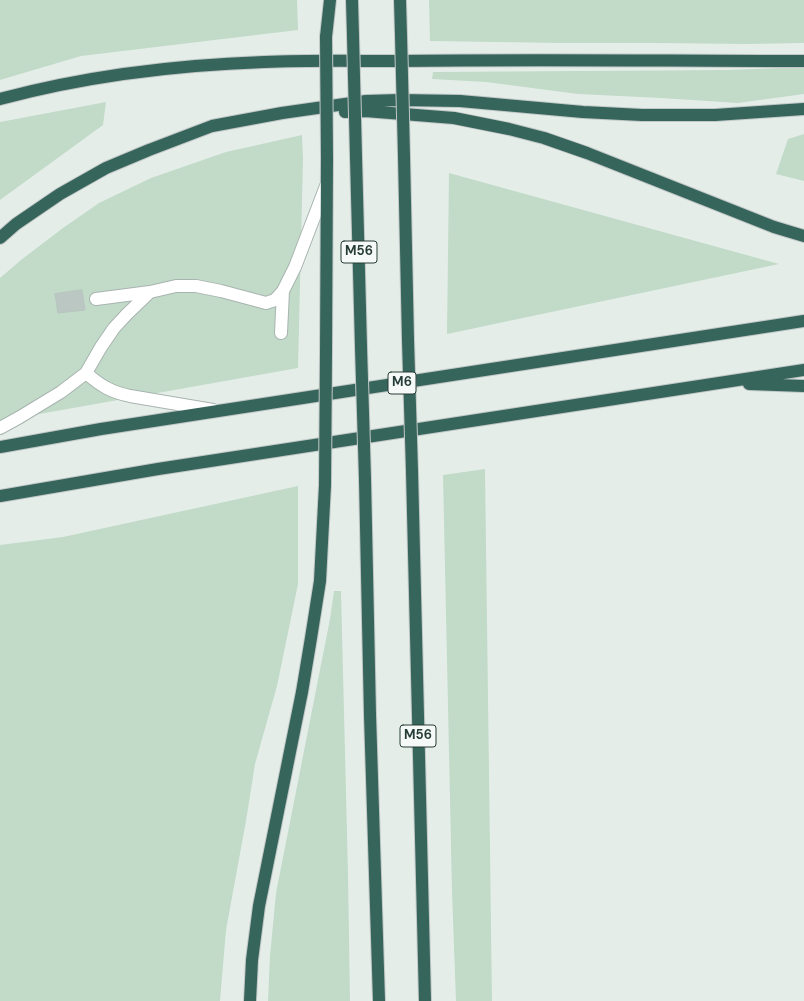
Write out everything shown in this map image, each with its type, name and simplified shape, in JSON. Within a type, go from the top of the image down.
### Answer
[{"type":"highway","points":[[250,1001],[252,960],[260,906],[302,692],[319,588],[325,485],[327,185],[326,37],[330,0]]},
{"type":"highway","name":"M56","points":[[352,0],[370,715],[379,1001]]},
{"type":"highway","name":"M56","points":[[400,0],[425,1001]]},
{"type":"highway","points":[[0,99],[91,78],[202,65],[265,62],[497,60],[804,61]]},
{"type":"highway","points":[[0,238],[16,224],[60,194],[106,168],[212,126],[282,113],[366,101],[399,100],[460,101],[583,112],[642,115],[715,115],[804,109]]},
{"type":"highway","points":[[282,113],[365,111],[454,118],[509,129],[544,138],[587,153],[774,227],[804,236]]},
{"type":"highway","name":"M6","points":[[0,447],[101,429],[804,320]]},
{"type":"highway","points":[[0,496],[174,467],[804,370]]},
{"type":"highway","points":[[719,383],[804,386]]},
{"type":"lane","points":[[96,299],[150,292],[176,286],[196,286],[222,291],[266,303],[275,300],[283,291],[295,267],[327,185]]},
{"type":"lane","points":[[281,333],[283,291]]},
{"type":"lane","points":[[0,428],[54,396],[86,373],[114,328],[150,292]]},
{"type":"lane","points":[[86,373],[98,383],[119,394],[217,411]]},
{"type":"green space","points":[[0,0],[297,0],[298,30],[81,56],[0,80]]},
{"type":"green space","points":[[429,0],[804,0],[804,43],[748,44],[430,41]]},
{"type":"green space","points":[[804,67],[804,94],[738,103],[578,94],[486,82],[432,79],[433,72],[728,70]]},
{"type":"green space","points":[[106,102],[103,125],[0,200],[0,122]]},
{"type":"green space","points":[[804,134],[804,181],[776,174],[788,139]]},
{"type":"green space","points":[[302,135],[303,159],[298,368],[0,421],[0,278],[63,228],[99,203],[151,178],[226,152]]},
{"type":"green space","points":[[449,173],[779,264],[447,334]]},
{"type":"green space","points":[[485,469],[492,1001],[456,1001],[452,892],[443,475]]},
{"type":"green space","points":[[298,486],[298,584],[277,686],[255,764],[226,930],[220,1001],[0,1001],[0,545],[63,537]]},
{"type":"green space","points":[[334,591],[341,591],[350,1001],[268,1001],[270,956],[276,893],[330,619]]},
{"type":"building","points":[[82,290],[85,310],[58,313],[55,294]]}]
